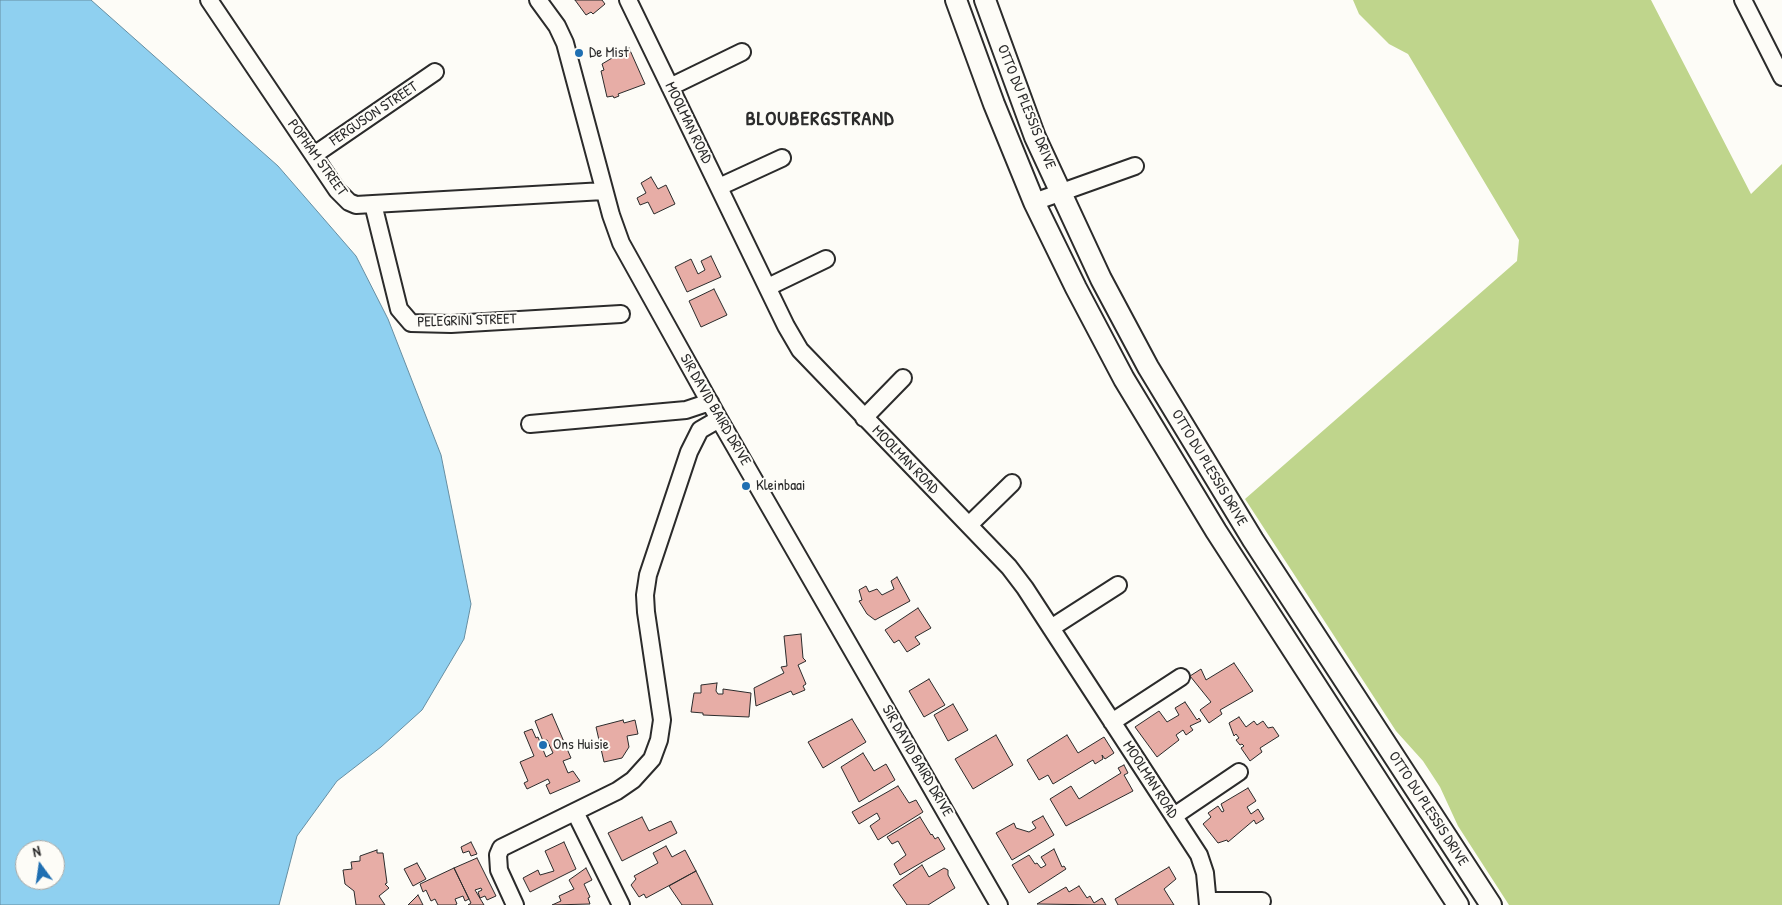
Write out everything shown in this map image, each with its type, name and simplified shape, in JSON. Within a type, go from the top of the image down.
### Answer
[{"type":"main road","name":"OTTO DU PLESSIS DRIVE","points":[[956,0],[994,104],[1034,202],[1076,288],[1124,379],[1231,555],[1458,905]]},
{"type":"main road","name":"OTTO DU PLESSIS DRIVE","points":[[985,0],[1035,136],[1101,279],[1148,367],[1253,540],[1491,905]]},
{"type":"main road","points":[[1231,555],[1253,540]]},
{"type":"street","name":"POPHAM STREET","points":[[209,0],[343,197],[356,205],[604,191]]},
{"type":"street","name":"SIR DAVID BAIRD DRIVE","points":[[538,0],[557,26],[566,43],[604,191],[622,243],[719,419],[999,905]]},
{"type":"street","name":"MOOLMAN ROAD","points":[[628,0],[800,350],[1009,568],[1051,628],[1199,855],[1205,873],[1208,903],[1262,901]]},
{"type":"street","points":[[1742,0],[1782,77]]},
{"type":"street","points":[[670,87],[742,52]]},
{"type":"street","name":"FERGUSON STREET","points":[[314,155],[435,72]]},
{"type":"street","points":[[719,187],[782,158]]},
{"type":"street","points":[[1034,202],[1060,191],[1135,166]]},
{"type":"street","name":"PELEGRINI STREET","points":[[372,204],[399,309],[411,323],[451,324],[621,314]]},
{"type":"street","points":[[768,287],[826,259]]},
{"type":"street","points":[[864,418],[903,378]]},
{"type":"street","points":[[530,424],[686,410],[710,402]]},
{"type":"street","points":[[515,905],[498,863],[501,848],[575,812],[634,780],[652,759],[660,740],[662,713],[645,595],[648,575],[691,447],[700,430],[719,419]]},
{"type":"street","points":[[968,525],[1012,483]]},
{"type":"street","points":[[1051,628],[1118,585]]},
{"type":"street","points":[[1112,722],[1181,677]]},
{"type":"street","points":[[1174,816],[1239,772]]},
{"type":"street","points":[[575,812],[621,905]]},
{"type":"green space","points":[[1353,0],[1651,0],[1751,194],[1782,164],[1782,905],[1509,905],[1458,826],[1440,787],[1423,761],[1396,731],[1245,499],[1517,261],[1519,240],[1408,54],[1389,44],[1359,14]]},
{"type":"water","points":[[0,0],[91,0],[278,166],[356,256],[388,319],[441,455],[471,604],[464,639],[422,710],[381,747],[337,781],[297,836],[279,905],[0,905]]},
{"type":"building","points":[[575,0],[602,0],[605,4],[593,14],[591,12],[586,15]]},
{"type":"building","points":[[629,48],[645,84],[618,94],[619,96],[614,98],[613,96],[607,97],[601,71],[604,70],[602,64]]},
{"type":"building","points":[[651,177],[658,189],[666,185],[675,204],[654,214],[648,202],[640,205],[637,198],[646,193],[641,183]]},
{"type":"building","points":[[711,256],[721,277],[687,292],[675,267],[691,259],[698,274],[705,270],[701,261]]},
{"type":"building","points":[[714,289],[727,315],[701,327],[689,301]]},
{"type":"building","points":[[897,577],[910,601],[875,620],[867,614],[859,601],[862,600],[859,590],[866,586],[869,592],[877,589],[882,595],[894,589],[891,581]]},
{"type":"building","points":[[918,608],[931,628],[915,637],[920,644],[907,652],[899,640],[894,643],[885,630]]},
{"type":"building","points":[[801,634],[803,658],[806,661],[798,665],[806,684],[803,686],[805,690],[793,695],[791,691],[756,706],[754,688],[784,673],[781,667],[787,666],[784,636]]},
{"type":"building","points":[[1234,663],[1253,691],[1220,710],[1222,714],[1209,723],[1200,710],[1211,702],[1190,676],[1201,669],[1206,680]]},
{"type":"building","points":[[929,679],[945,705],[924,717],[909,691]]},
{"type":"building","points":[[717,683],[716,691],[718,694],[723,694],[723,689],[751,693],[749,717],[703,715],[703,713],[691,712],[694,693],[701,693],[701,685]]},
{"type":"building","points":[[1185,702],[1197,720],[1199,718],[1201,721],[1190,726],[1193,730],[1186,735],[1183,730],[1176,735],[1179,740],[1157,757],[1135,727],[1159,711],[1167,722],[1179,715],[1175,708]]},
{"type":"building","points":[[953,704],[968,730],[948,741],[934,715]]},
{"type":"building","points":[[552,714],[571,758],[563,761],[568,773],[573,771],[580,781],[550,794],[546,785],[550,783],[548,779],[527,789],[524,783],[528,781],[520,762],[534,756],[524,732],[532,729],[536,738],[538,737],[546,757],[553,753],[547,740],[543,741],[535,721]]},
{"type":"building","points":[[1239,717],[1246,727],[1254,721],[1257,725],[1263,721],[1268,728],[1273,727],[1279,736],[1260,748],[1262,752],[1250,761],[1241,748],[1244,746],[1240,745],[1236,740],[1239,738],[1236,734],[1234,736],[1229,723]]},
{"type":"building","points":[[852,719],[866,742],[823,768],[808,742]]},
{"type":"building","points":[[623,720],[624,723],[635,720],[638,734],[627,736],[629,747],[622,758],[604,762],[596,727]]},
{"type":"building","points":[[996,735],[1013,765],[973,789],[955,759]]},
{"type":"building","points":[[1067,735],[1078,753],[1104,737],[1114,753],[1105,759],[1102,755],[1103,759],[1095,764],[1093,760],[1053,784],[1048,775],[1039,780],[1027,760]]},
{"type":"building","points":[[863,753],[874,771],[886,764],[895,780],[859,802],[841,767]]},
{"type":"building","points":[[1124,765],[1128,773],[1124,775],[1133,791],[1066,826],[1050,799],[1071,786],[1079,799],[1121,773],[1118,768]]},
{"type":"building","points":[[898,786],[909,803],[916,800],[923,812],[878,840],[870,826],[880,819],[877,813],[859,824],[852,812]]},
{"type":"building","points":[[1248,788],[1256,801],[1247,807],[1251,814],[1258,809],[1264,819],[1256,824],[1254,820],[1228,842],[1227,840],[1218,843],[1203,824],[1211,817],[1208,813],[1218,806],[1222,812],[1224,811],[1221,804]]},
{"type":"building","points":[[1043,816],[1054,835],[1012,860],[996,833],[1014,823],[1016,828],[1029,832],[1036,828],[1032,822]]},
{"type":"building","points":[[642,817],[649,831],[671,821],[677,833],[622,861],[608,833]]},
{"type":"building","points":[[920,817],[931,835],[935,839],[938,837],[945,849],[900,875],[894,864],[906,855],[898,841],[892,844],[887,837]]},
{"type":"building","points":[[471,842],[477,854],[471,856],[469,851],[463,853],[461,847]]},
{"type":"building","points":[[564,842],[576,869],[530,892],[523,878],[538,870],[540,875],[554,871],[545,851]]},
{"type":"building","points":[[666,846],[672,857],[685,850],[696,871],[646,898],[644,894],[639,897],[631,885],[636,879],[634,876],[658,863],[653,853]]},
{"type":"building","points":[[1054,849],[1062,867],[1064,866],[1066,869],[1029,893],[1012,865],[1029,855],[1035,864],[1037,863],[1041,868],[1046,865],[1041,857]]},
{"type":"building","points":[[377,850],[377,853],[383,853],[387,883],[385,884],[389,888],[379,896],[385,905],[356,905],[354,891],[345,884],[343,870],[352,869],[351,862],[360,861],[360,856]]},
{"type":"building","points":[[477,858],[496,896],[487,900],[485,896],[480,898],[478,892],[482,890],[481,888],[475,890],[484,905],[468,905],[471,903],[454,868]]},
{"type":"building","points":[[417,863],[426,879],[413,886],[404,869]]},
{"type":"building","points":[[922,865],[929,877],[944,868],[948,870],[948,875],[955,888],[928,905],[907,905],[893,885]]},
{"type":"building","points":[[1169,867],[1176,879],[1164,889],[1174,905],[1118,905],[1115,899]]},
{"type":"building","points":[[454,868],[469,899],[465,901],[463,896],[455,899],[457,904],[455,905],[438,905],[435,899],[431,901],[426,890],[423,892],[420,884]]},
{"type":"building","points":[[586,868],[592,880],[584,884],[590,897],[588,898],[590,904],[552,905],[561,901],[559,896],[574,889],[569,880]]},
{"type":"building","points":[[696,871],[713,905],[682,905],[669,886]]},
{"type":"building","points":[[1079,886],[1087,898],[1090,896],[1094,903],[1102,898],[1106,905],[1037,904],[1066,887],[1069,892]]},
{"type":"building","points":[[418,895],[423,905],[408,905]]},
{"type":"place","name":"De Mist","points":[[579,53]]},
{"type":"place","name":"Kleinbaai","points":[[746,486]]},
{"type":"place","name":"Ons Huisie","points":[[543,745]]},
{"type":"district","name":"BLOUBERGSTRAND","points":[[820,120]]}]
